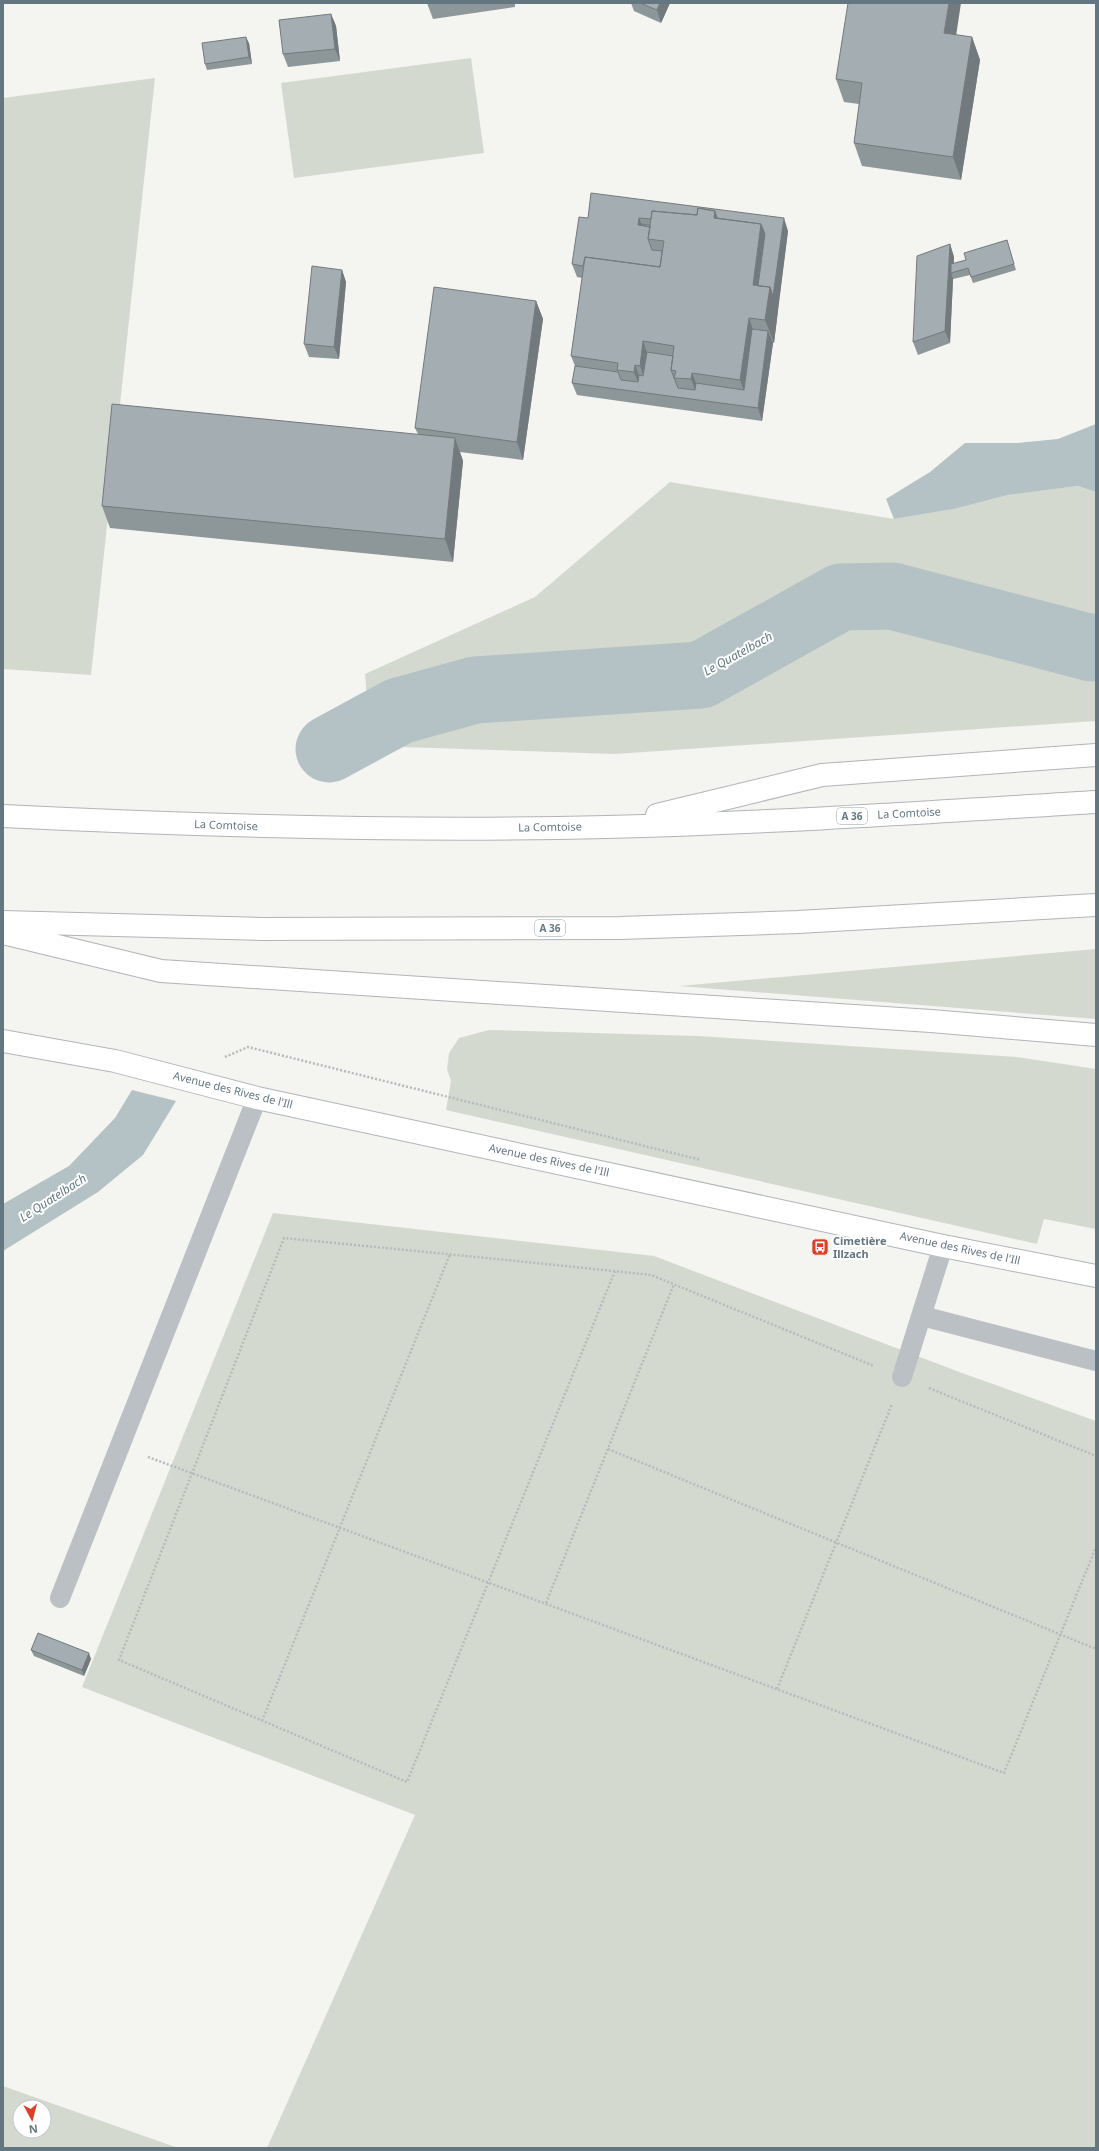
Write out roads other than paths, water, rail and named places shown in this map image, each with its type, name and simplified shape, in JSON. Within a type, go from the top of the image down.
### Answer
[{"type":"main road","points":[[609,827],[822,775],[1096,755]]},
{"type":"main road","name":"La Comtoise","points":[[3,816],[259,826],[485,828],[609,827],[938,812],[1096,802]]},
{"type":"main road","name":"A 36","points":[[3,922],[262,929],[620,928],[798,922],[1096,905]]},
{"type":"main road","points":[[3,932],[160,971],[931,1021],[1096,1035]]},
{"type":"main road","name":"Avenue des Rives de l'Ill","points":[[3,1041],[115,1061],[257,1098],[944,1246],[1096,1276]]},
{"type":"lane","points":[[60,1598],[257,1098]]},
{"type":"lane","points":[[902,1377],[944,1246]]},
{"type":"lane","points":[[922,1316],[1096,1361]]},
{"type":"water","points":[[1096,424],[1096,492],[1078,486],[1008,495],[954,509],[894,519],[886,499],[930,472],[965,443],[1017,443],[1058,439]]},
{"type":"water","points":[[132,1090],[176,1101],[143,1155],[98,1192],[3,1251],[3,1204],[69,1166],[115,1118]]},
{"type":"waterway","name":"Le Quatelbach","points":[[329,749],[399,711],[475,690],[701,675],[841,597],[892,596],[1092,648],[1096,647]]},
{"type":"place","name":"Cimetière Illzach","points":[[820,1247]]}]
